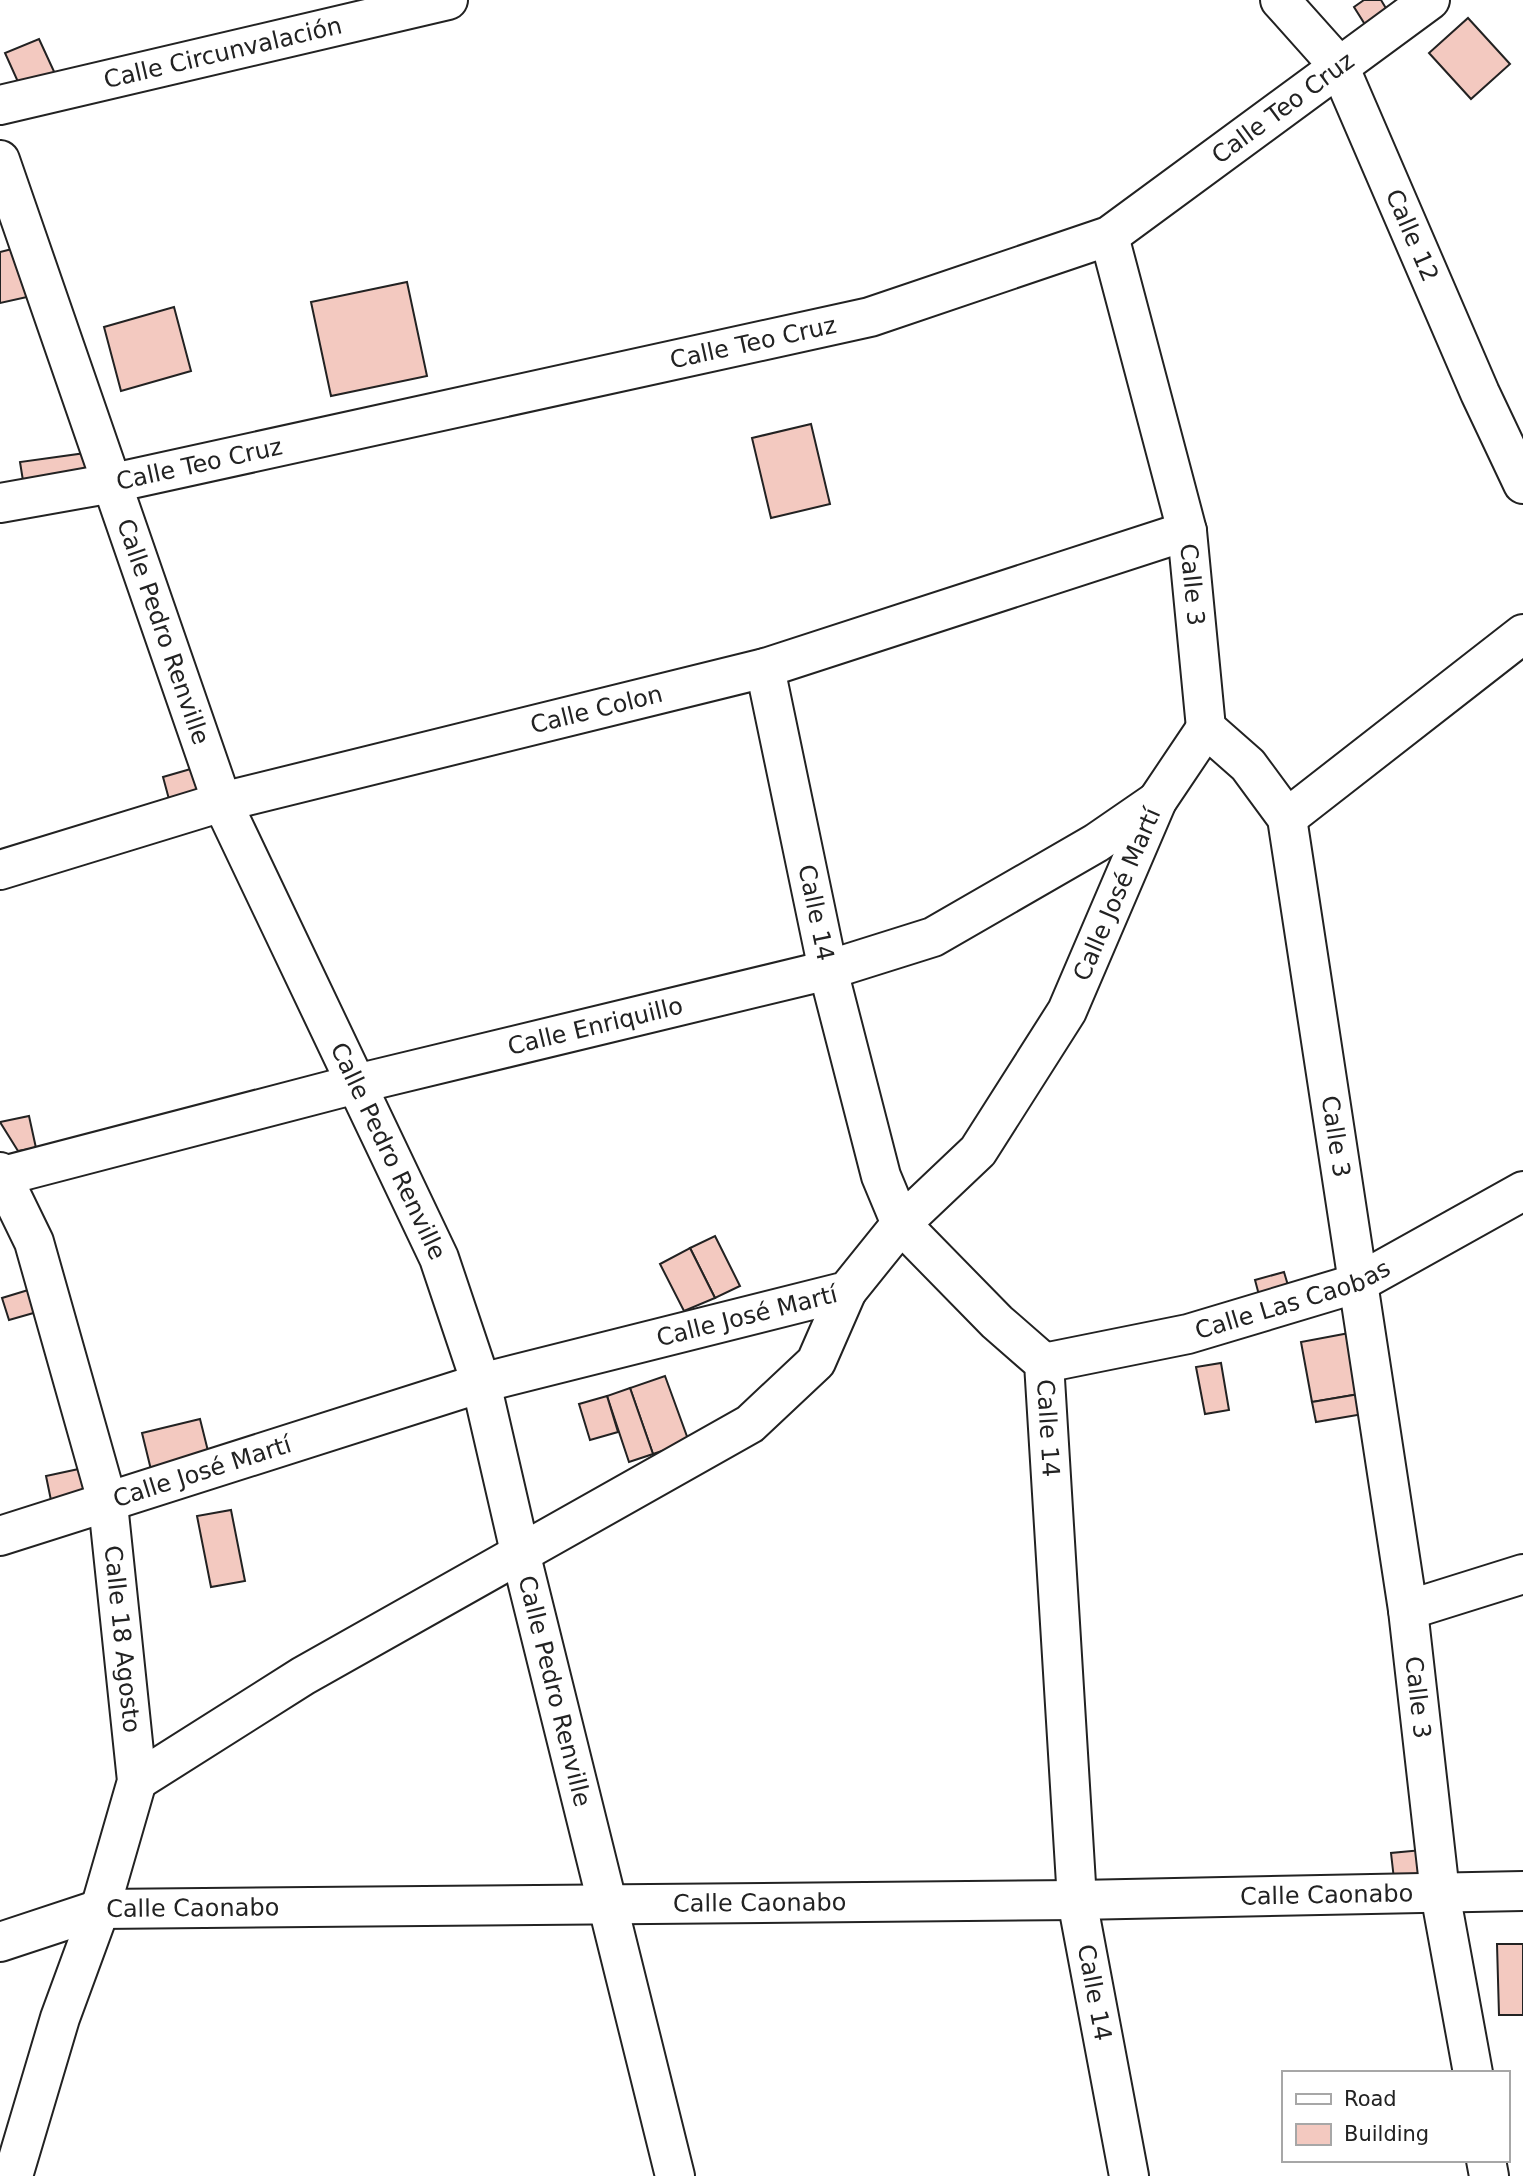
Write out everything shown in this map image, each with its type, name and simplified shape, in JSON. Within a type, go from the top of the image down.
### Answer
[{"type":"street","name":"Calle 12","points":[[1280,0],[1339,66],[1480,393],[1523,484]]},
{"type":"street","name":"Calle Teo Cruz","points":[[0,503],[113,483],[870,317],[1108,236],[1430,0]]},
{"type":"street","name":"Calle Circunvalación","points":[[0,105],[426,2]]},
{"type":"street","name":"Calle Pedro Renville","points":[[0,160],[222,802],[439,1258],[481,1382],[520,1552],[674,2176]]},
{"type":"street","name":"Calle 3","points":[[1108,236],[1187,531],[1206,728],[1248,765],[1287,818],[1408,1610],[1440,1893],[1473,2071]]},
{"type":"street","name":"Calle Colon","points":[[0,870],[222,802],[765,668],[1187,531]]},
{"type":"street","points":[[1287,818],[1523,634]]},
{"type":"street","name":"Calle 14","points":[[765,668],[828,970],[881,1176],[901,1224],[997,1322],[1045,1363],[1077,1899],[1129,2176]]},
{"type":"street","name":"Calle José Martí","points":[[0,1536],[108,1504],[481,1382],[847,1290],[901,1224],[978,1151],[1067,1011],[1157,801],[1206,728]]},
{"type":"street","name":"Calle Enriquillo","points":[[1,1174],[356,1084],[828,970],[933,937],[1096,843],[1157,801]]},
{"type":"street","name":"Calle 18 Agosto","points":[[1,1174],[34,1242],[108,1504],[137,1781],[100,1909],[60,2018],[13,2176]]},
{"type":"street","name":"Calle Las Caobas","points":[[1045,1363],[1188,1334],[1358,1283],[1523,1191]]},
{"type":"street","points":[[137,1781],[303,1676],[750,1424],[816,1362],[847,1290]]},
{"type":"street","points":[[1408,1610],[1523,1574]]},
{"type":"street","name":"Calle Caonabo","points":[[0,1942],[100,1909],[1077,1899],[1523,1891]]},
{"type":"building","points":[[1364,0],[1381,0],[1393,20],[1371,34],[1354,7]]},
{"type":"building","points":[[1468,18],[1510,64],[1471,99],[1429,53]]},
{"type":"building","points":[[39,39],[57,78],[23,93],[5,53]]},
{"type":"building","points":[[24,246],[36,295],[0,303],[0,252]]},
{"type":"building","points":[[407,282],[427,376],[331,396],[311,302]]},
{"type":"building","points":[[174,307],[191,371],[121,391],[104,327]]},
{"type":"building","points":[[811,424],[830,504],[771,518],[752,438]]},
{"type":"building","points":[[93,452],[96,477],[24,487],[20,462]]},
{"type":"building","points":[[194,768],[201,793],[173,814],[163,777]]},
{"type":"building","points":[[29,1116],[36,1148],[18,1151],[0,1122]]},
{"type":"building","points":[[715,1236],[740,1286],[715,1298],[690,1248]]},
{"type":"building","points":[[690,1248],[715,1298],[684,1311],[660,1264]]},
{"type":"building","points":[[1284,1272],[1293,1302],[1263,1310],[1255,1280]]},
{"type":"building","points":[[38,1287],[44,1310],[9,1320],[2,1298]]},
{"type":"building","points":[[1360,1331],[1371,1392],[1312,1402],[1301,1342]]},
{"type":"building","points":[[1221,1363],[1229,1410],[1205,1414],[1196,1367]]},
{"type":"building","points":[[665,1376],[689,1442],[653,1454],[630,1388]]},
{"type":"building","points":[[630,1388],[653,1454],[629,1462],[607,1396]]},
{"type":"building","points":[[1371,1392],[1375,1412],[1316,1422],[1312,1402]]},
{"type":"building","points":[[607,1396],[618,1432],[590,1440],[579,1404]]},
{"type":"building","points":[[200,1419],[212,1467],[154,1482],[142,1433]]},
{"type":"building","points":[[88,1467],[96,1501],[53,1510],[46,1476]]},
{"type":"building","points":[[231,1510],[245,1581],[211,1587],[197,1516]]},
{"type":"building","points":[[1422,1850],[1426,1885],[1395,1888],[1391,1853]]},
{"type":"building","points":[[1497,1944],[1523,1944],[1523,2015],[1499,2015]]}]
